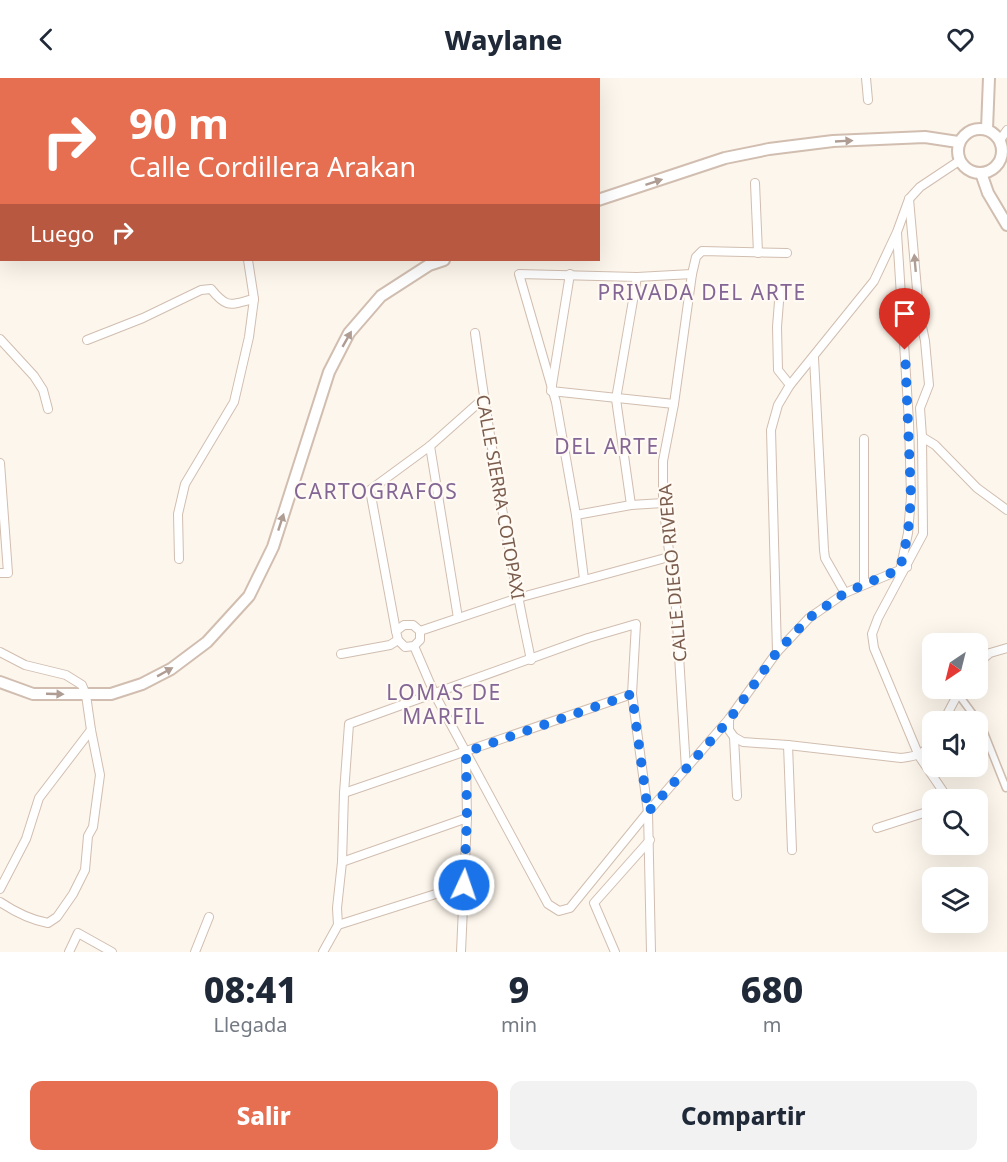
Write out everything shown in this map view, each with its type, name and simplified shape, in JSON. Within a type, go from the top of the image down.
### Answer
[{"type":"main road","points":[[483,78],[540,78]]},
{"type":"street","points":[[866,78],[868,100]]},
{"type":"street","points":[[987,129],[989,78]]},
{"type":"street","points":[[987,129],[1000,140],[1002,155],[999,162],[988,171],[972,172],[959,161],[958,142],[970,130],[987,129]]},
{"type":"street","points":[[1000,140],[1007,129]]},
{"type":"street","points":[[600,199],[725,158],[769,149],[833,141],[925,136],[958,142]]},
{"type":"street","points":[[777,652],[771,430],[777,405],[790,385],[874,282],[909,199],[920,187],[959,161]]},
{"type":"street","points":[[981,173],[988,193],[1007,225]]},
{"type":"street","points":[[755,183],[758,253]]},
{"type":"street","points":[[909,199],[919,312],[925,341],[929,385],[920,408],[923,534],[903,568],[872,634],[874,648],[919,756],[942,789]]},
{"type":"street","points":[[897,232],[909,422],[911,497],[903,568]]},
{"type":"street","name":"CALLE DIEGO RIVERA","points":[[686,769],[676,607],[663,503],[663,461],[674,404],[692,274],[696,257],[702,251],[712,249],[787,254]]},
{"type":"street","points":[[178,559],[178,514],[185,484],[234,402],[249,337],[254,299],[249,261]]},
{"type":"street","points":[[0,682],[33,694],[111,694],[142,684],[171,669],[207,642],[249,596],[273,547],[329,372],[349,333],[381,296],[429,266],[442,261]]},
{"type":"street","points":[[584,579],[576,515],[556,402],[519,274],[637,277],[692,274]]},
{"type":"street","points":[[551,391],[570,274]]},
{"type":"street","points":[[631,505],[615,399],[637,277]]},
{"type":"street","points":[[780,289],[777,327],[778,370],[790,385]]},
{"type":"street","points":[[87,340],[134,322],[201,290],[211,290],[221,302],[230,304],[254,299]]},
{"type":"street","name":"CALLE SIERRA COTOPAXI","points":[[475,333],[518,598],[531,660]]},
{"type":"street","points":[[0,339],[34,376],[42,390],[48,409]]},
{"type":"street","points":[[814,358],[825,558],[845,593]]},
{"type":"street","points":[[551,391],[674,404]]},
{"type":"street","points":[[396,631],[404,625],[413,625],[420,631],[420,640],[414,646],[405,647],[398,640],[396,631],[370,490],[430,446],[484,398]]},
{"type":"street","points":[[909,422],[921,420]]},
{"type":"street","points":[[922,437],[935,445],[977,488],[1007,510]]},
{"type":"street","points":[[864,439],[864,583]]},
{"type":"street","points":[[430,446],[458,618]]},
{"type":"street","points":[[0,463],[8,573],[0,573]]},
{"type":"street","points":[[576,515],[631,505],[663,503]]},
{"type":"street","points":[[420,631],[518,598],[669,557]]},
{"type":"street","points":[[414,646],[435,695],[548,904],[559,911],[570,908],[648,812],[729,720],[777,652],[809,618],[845,593],[903,568]]},
{"type":"street","points":[[323,952],[338,926],[337,908],[342,862],[349,724],[435,695],[588,638],[636,624],[632,694],[648,812],[651,952]]},
{"type":"street","points":[[340,654],[380,648],[398,640]]},
{"type":"street","points":[[988,655],[1007,648]]},
{"type":"street","points":[[0,652],[25,665],[66,675],[82,685],[86,695],[100,775],[93,826],[88,836],[85,870],[73,894],[57,917],[48,923],[39,921],[14,911],[0,902]]},
{"type":"street","points":[[344,793],[632,694]]},
{"type":"street","points":[[964,699],[981,725],[1006,788]]},
{"type":"street","points":[[729,720],[729,730],[734,737],[743,742],[788,745],[901,759],[922,754]]},
{"type":"street","points":[[0,889],[26,839],[39,798],[91,730]]},
{"type":"street","points":[[734,737],[737,796]]},
{"type":"street","points":[[788,745],[792,850]]},
{"type":"street","points":[[461,952],[467,818],[466,752]]},
{"type":"street","points":[[877,828],[922,814]]},
{"type":"street","points":[[342,862],[467,818]]},
{"type":"street","points":[[615,952],[594,903],[650,840]]},
{"type":"street","points":[[338,926],[464,885]]},
{"type":"street","points":[[195,952],[209,917]]},
{"type":"street","points":[[69,952],[78,933],[112,952]]},
{"type":"district","name":"PRIVADA DEL ARTE","points":[[702,292]]},
{"type":"district","name":"DEL ARTE","points":[[607,446]]},
{"type":"district","name":"CARTOGRAFOS","points":[[376,491]]},
{"type":"district","name":"LOMAS DE MARFIL","points":[[444,704]]},
{"type":"route","points":[[464,885],[467,818],[466,752],[632,694],[648,812],[729,720],[777,652],[809,618],[845,593],[900,569],[908,533],[911,497],[905,350]]}]
